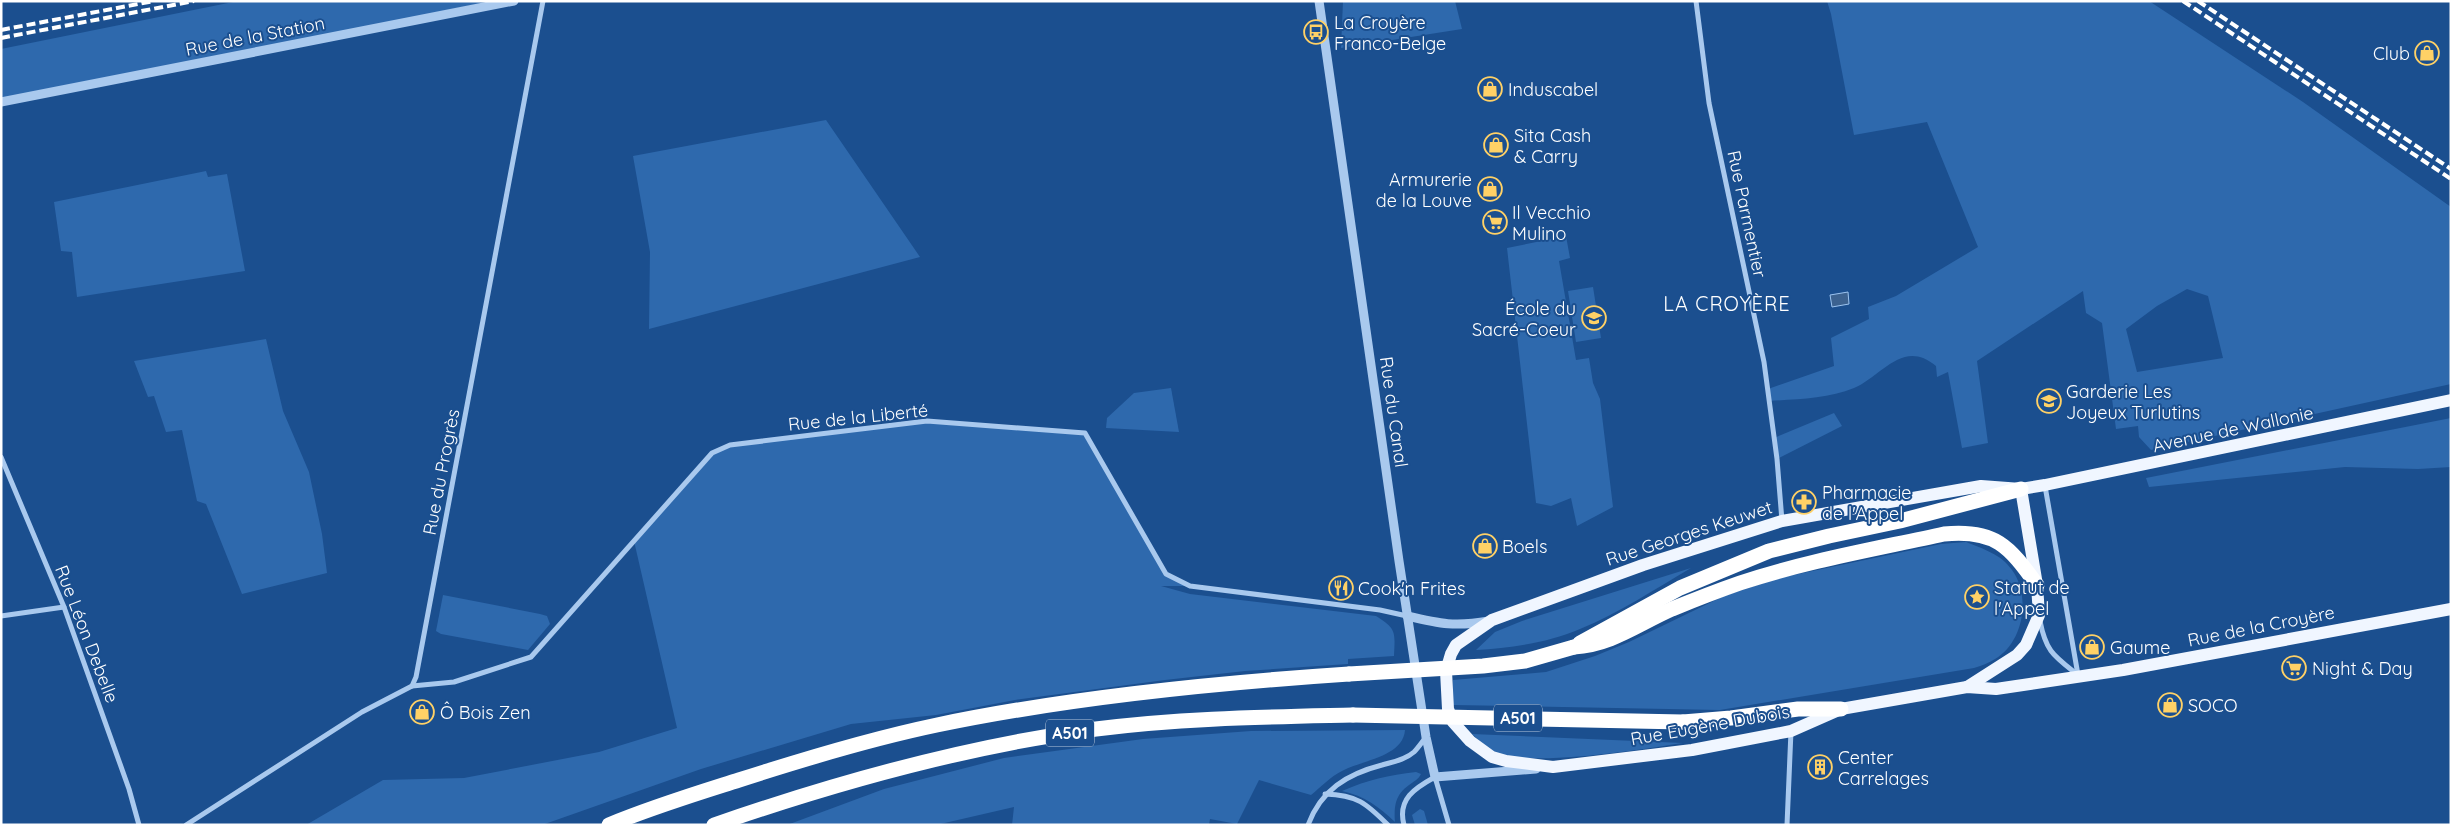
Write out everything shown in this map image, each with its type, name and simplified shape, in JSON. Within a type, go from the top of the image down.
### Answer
[{"type":"highway","points":[[1668,603],[1718,571],[1769,551],[1900,521],[2021,489]]},
{"type":"highway","points":[[1668,603],[1784,571],[1944,534],[1968,532],[1986,536],[2011,551],[2037,585]]},
{"type":"highway","name":"A501","points":[[609,825],[788,764],[864,742],[938,725],[1168,689],[1246,681],[1483,666],[1525,661],[1574,647],[1593,646],[1602,643],[1668,603]]},
{"type":"highway","name":"A501","points":[[714,825],[874,776],[1023,741],[1096,729],[1172,721],[1353,716],[1683,722],[1798,709],[1841,709]]},
{"type":"main road","name":"Avenue de Wallonie","points":[[2021,489],[2451,400]]},
{"type":"main road","name":"Rue Georges Keuwet","points":[[1553,767],[1506,761],[1492,757],[1470,741],[1453,722],[1448,709],[1446,671],[1451,654],[1456,645],[1492,620],[1643,565],[1782,521],[1981,486],[2021,489]]},
{"type":"main road","points":[[1967,687],[2017,655],[2026,645],[2039,615],[2037,585],[2021,489]]},
{"type":"main road","name":"Rue de la Croyère","points":[[2078,675],[2123,670],[2451,609]]},
{"type":"main road","name":"Rue Eugène Dubois","points":[[1553,767],[1692,750],[1791,731],[1841,709],[1967,687],[1996,689],[2078,675]]},
{"type":"street","name":"Rue de la Station","points":[[1,102],[514,1]]},
{"type":"street","name":"Rue du Progrès","points":[[412,686],[418,667],[543,1]]},
{"type":"street","name":"Rue du Canal","points":[[1319,1],[1426,737],[1449,825]]},
{"type":"street","name":"Rue Parmentier","points":[[1696,1],[1709,103],[1764,362],[1777,459],[1782,521]]},
{"type":"street","name":"Rue de la Liberté","points":[[412,686],[454,682],[531,657],[712,453],[730,445],[926,422],[1085,433],[1166,574],[1177,582],[1190,586],[1380,610],[1407,616]]},
{"type":"street","name":"Rue Léon Debelle","points":[[1,457],[64,607],[129,789],[139,825]]},
{"type":"street","points":[[2045,485],[2078,675]]},
{"type":"street","points":[[1,616],[64,607]]},
{"type":"street","points":[[2039,615],[2044,642],[2055,657],[2078,675]]},
{"type":"street","points":[[1407,616],[1445,625],[1463,626],[1492,620]]},
{"type":"street","points":[[186,825],[362,712],[412,686]]},
{"type":"street","points":[[1787,825],[1791,731]]},
{"type":"street","points":[[1308,825],[1312,813],[1325,794],[1336,783],[1351,774],[1403,758],[1414,752],[1426,737]]},
{"type":"street","name":"Rue Eugène Dubois","points":[[1404,825],[1402,809],[1408,795],[1435,777],[1553,767]]},
{"type":"street","points":[[1325,794],[1344,794],[1359,799],[1388,825]]},
{"type":"shaded area","points":[[238,1],[492,1],[1,102],[1,49]]},
{"type":"shaded area","points":[[1343,1],[1455,1],[1462,29],[1341,48]]},
{"type":"shaded area","points":[[1827,1],[2149,1],[2303,102],[2451,207],[2451,384],[2151,450],[2139,437],[2138,426],[2116,429],[2102,323],[2086,313],[2083,291],[1977,361],[1988,443],[1962,448],[1948,372],[1937,377],[1936,366],[1924,358],[1903,357],[1854,388],[1844,392],[1812,398],[1769,401],[1768,389],[1834,366],[1831,338],[1869,319],[1868,307],[1896,296],[1978,247],[1927,122],[1854,135]],"holes":[[[2187,289],[2208,296],[2223,358],[2137,372],[2126,329],[2157,306]]]},
{"type":"shaded area","points":[[826,120],[920,257],[649,329],[650,252],[633,156]]},
{"type":"shaded area","points":[[206,171],[208,177],[227,174],[245,271],[77,297],[72,252],[61,251],[54,202]]},
{"type":"shaded area","points":[[1566,236],[1570,258],[1559,261],[1576,360],[1589,358],[1593,383],[1600,399],[1613,507],[1577,526],[1571,498],[1551,506],[1536,503],[1507,248]]},
{"type":"shaded area","points":[[1593,287],[1601,338],[1576,342],[1568,291]]},
{"type":"shaded area","points":[[1848,292],[1849,304],[1832,307],[1830,295]]},
{"type":"shaded area","points":[[266,339],[283,411],[309,472],[322,534],[327,573],[242,594],[206,504],[197,501],[182,430],[166,432],[154,396],[148,397],[134,361]]},
{"type":"shaded area","points":[[1171,388],[1179,432],[1106,428],[1107,418],[1134,393]]},
{"type":"shaded area","points":[[1834,413],[1842,426],[1777,459],[1774,438]]},
{"type":"shaded area","points":[[2451,418],[2451,467],[2418,469],[2345,467],[2149,487],[2146,478]]},
{"type":"shaded area","points":[[927,421],[1085,433],[1166,574],[1190,586],[1161,586],[1190,594],[1376,616],[1388,624],[1393,632],[1395,641],[1394,656],[1348,659],[1348,664],[1245,671],[1165,680],[1015,700],[936,715],[851,724],[701,769],[542,825],[306,825],[383,780],[464,778],[599,752],[677,728],[634,541],[712,453],[730,445]]},
{"type":"shaded area","points":[[1966,542],[1991,553],[2008,564],[2018,581],[2023,605],[2022,618],[2013,642],[1995,659],[1977,667],[1720,710],[1453,705],[1453,680],[1546,672],[1595,656],[1629,642],[1724,596],[1779,578],[1941,544]]},
{"type":"shaded area","points":[[1691,568],[1623,608],[1567,634],[1529,644],[1476,650],[1495,632],[1522,621]]},
{"type":"shaded area","points":[[443,595],[540,614],[547,616],[550,624],[528,650],[441,634],[436,631]]},
{"type":"shaded area","points":[[1405,730],[1403,739],[1389,752],[1338,773],[1311,795],[1259,780],[1237,824],[1210,819],[1209,825],[1012,825],[1014,807],[936,825],[787,825],[884,789],[1004,758],[1143,739],[1251,731]]},
{"type":"shaded area","points":[[1472,734],[1683,743],[1585,756],[1530,758],[1508,756],[1492,751]]},
{"type":"shaded area","points":[[1416,772],[1421,774],[1420,776],[1404,789],[1396,801],[1395,822],[1371,803],[1342,791],[1378,779]]},
{"type":"shaded area","points":[[1420,809],[1424,811],[1428,825],[1415,825],[1412,815]]},
{"type":"railway","points":[[1,30],[154,1]]},
{"type":"railway","points":[[1,38],[194,1]]},
{"type":"railway","points":[[2183,1],[2451,179]]},
{"type":"railway","points":[[2198,1],[2451,169]]},
{"type":"place","name":"La Croyère Franco-Belge","points":[[1316,32]]},
{"type":"place","name":"Club","points":[[2427,53]]},
{"type":"place","name":"Induscabel","points":[[1490,89]]},
{"type":"place","name":"Sita Cash & Carry","points":[[1496,145]]},
{"type":"place","name":"Armurerie de la Louve","points":[[1490,189]]},
{"type":"place","name":"Il Vecchio Mulino","points":[[1495,222]]},
{"type":"place","name":"École du Sacré-Coeur","points":[[1594,318]]},
{"type":"place","name":"Garderie Les Joyeux Turlutins","points":[[2049,401]]},
{"type":"place","name":"Pharmacie de l'Appel","points":[[1804,502]]},
{"type":"place","name":"Boels","points":[[1485,546]]},
{"type":"place","name":"Cook'n Frites","points":[[1341,588]]},
{"type":"place","name":"Statut de l'Appel","points":[[1977,597]]},
{"type":"place","name":"Gaume","points":[[2092,647]]},
{"type":"place","name":"Night & Day","points":[[2294,668]]},
{"type":"place","name":"SOCO","points":[[2170,705]]},
{"type":"place","name":"Ô Bois Zen","points":[[422,712]]},
{"type":"place","name":"Center Carrelages","points":[[1820,767]]},
{"type":"district","name":"LA CROYÈRE","points":[[1727,303]]}]
